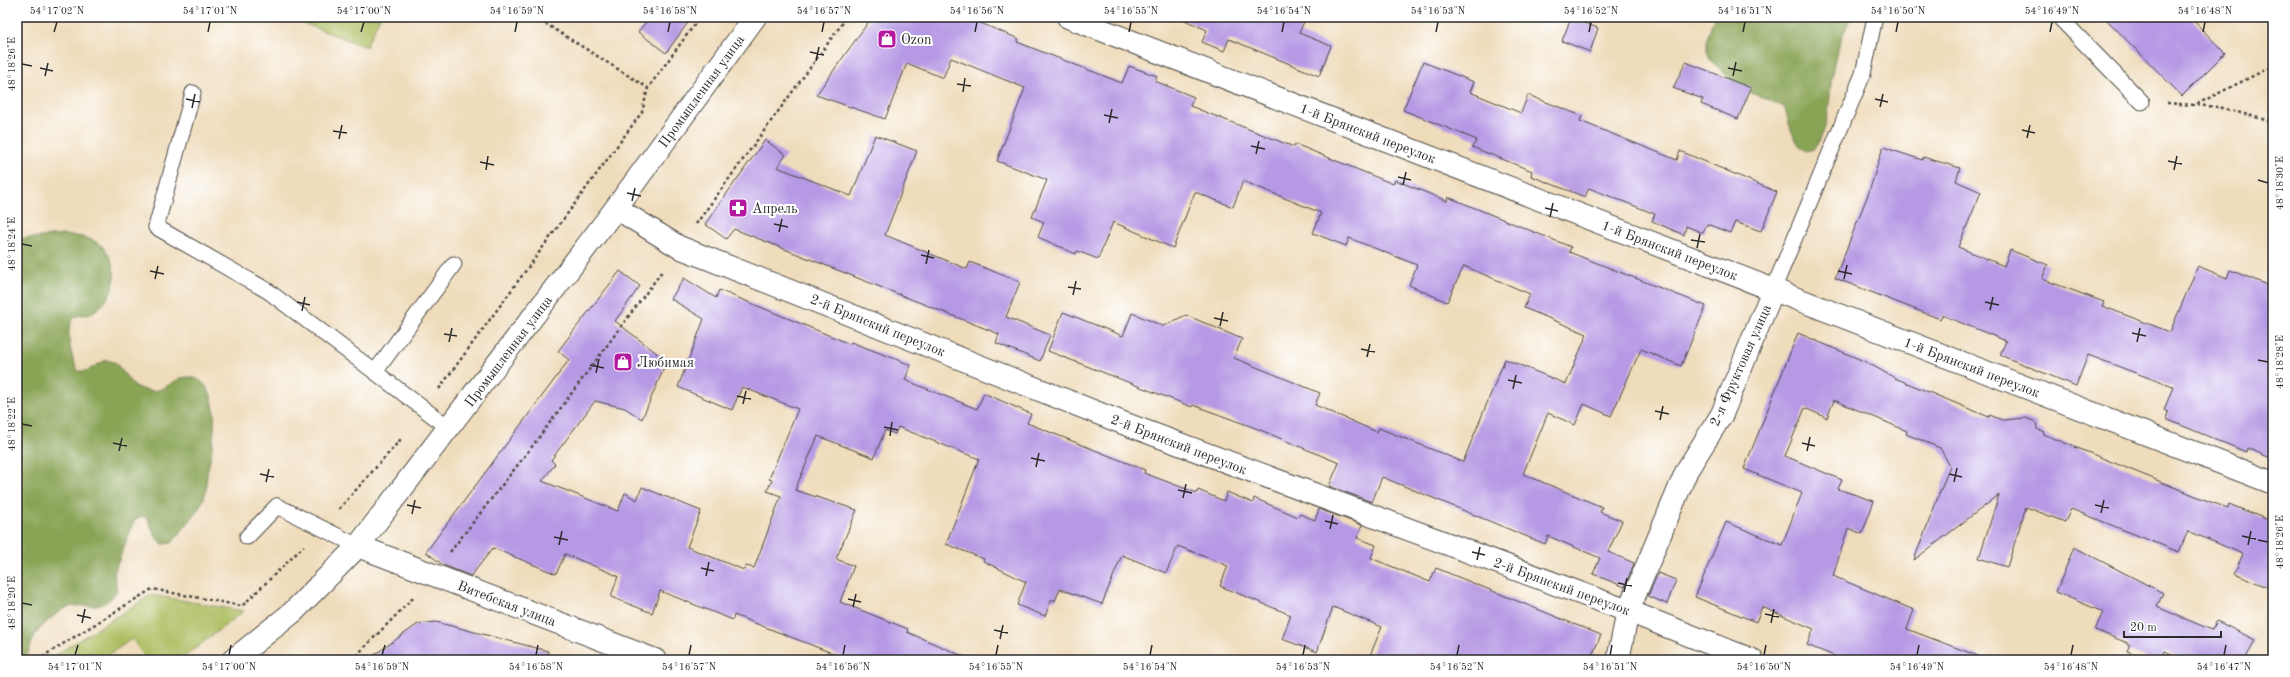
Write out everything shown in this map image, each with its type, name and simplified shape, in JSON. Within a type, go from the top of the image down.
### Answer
[{"type":"street","name":"Промышленная улица","points":[[234,660],[293,612],[358,546],[616,208],[755,17]]},
{"type":"street","name":"1-й Брянский переулок","points":[[1068,17],[2273,483]]},
{"type":"street","name":"2-й Брянский переулок","points":[[616,208],[680,247],[1123,423],[1628,611],[1752,660]]},
{"type":"street","name":"2-я Фруктовая улица","points":[[1618,660],[1628,611],[1687,470],[1722,414],[1773,290]]},
{"type":"street","name":"Витебская улица","points":[[358,546],[655,660]]},
{"type":"lane","points":[[1773,290],[1863,74],[1875,17]]},
{"type":"lane","points":[[2059,17],[2142,102]]},
{"type":"lane","points":[[193,93],[156,227],[268,291],[449,428]]},
{"type":"lane","points":[[375,372],[454,264]]},
{"type":"lane","points":[[246,537],[277,506],[358,546]]},
{"type":"path","points":[[535,17],[648,88]]},
{"type":"path","points":[[352,660],[406,606],[534,444],[680,247],[847,17]]},
{"type":"path","points":[[2196,104],[2273,66]]},
{"type":"path","points":[[2142,102],[2219,106],[2273,122]]},
{"type":"green space","points":[[287,17],[380,17],[366,47]]},
{"type":"green space","points":[[1714,17],[1851,17],[1834,62],[1827,121],[1820,140],[1814,149],[1806,151],[1797,142],[1784,107],[1742,89],[1710,60],[1707,51],[1707,38]]},
{"type":"green space","points":[[63,235],[88,239],[102,246],[107,252],[113,266],[114,274],[112,289],[105,302],[89,315],[79,315],[73,319],[70,326],[70,345],[78,371],[86,371],[106,360],[115,362],[134,386],[152,391],[163,388],[181,378],[191,377],[197,379],[206,386],[211,396],[214,409],[213,437],[205,495],[195,514],[172,543],[163,544],[157,539],[147,518],[141,516],[134,521],[114,573],[117,591],[103,604],[97,606],[71,606],[64,609],[39,629],[33,639],[26,657],[17,660],[17,239]]},
{"type":"green space","points":[[151,595],[244,611],[180,660],[147,660],[132,639],[105,657],[107,660],[47,660]]},
{"type":"building","points":[[650,17],[692,17],[666,53],[638,32]]},
{"type":"building","points":[[872,17],[966,17],[1019,39],[1017,42],[1122,83],[1129,66],[1157,76],[1155,81],[1194,97],[1190,106],[1294,147],[1295,144],[1393,184],[1395,180],[1447,201],[1448,197],[1571,247],[1569,252],[1706,306],[1681,366],[1641,349],[1611,416],[1584,404],[1575,425],[1548,413],[1523,474],[1602,507],[1600,512],[1622,521],[1608,552],[1634,563],[1625,587],[1593,574],[1600,558],[1548,536],[1545,544],[1382,477],[1372,502],[1329,486],[1339,463],[1258,429],[1193,405],[1192,407],[1048,351],[1063,312],[1123,336],[1132,313],[1163,326],[1186,315],[1242,339],[1234,358],[1320,393],[1315,405],[1377,432],[1379,428],[1463,462],[1505,359],[1566,384],[1587,334],[1524,308],[1530,294],[1464,266],[1447,302],[1409,285],[1417,265],[1349,238],[1346,246],[1313,233],[1321,213],[1243,181],[1233,207],[1195,192],[1173,248],[1113,222],[1098,259],[1077,251],[1076,254],[1038,237],[1044,222],[1032,217],[1047,180],[997,161],[1025,88],[951,58],[943,78],[907,63],[885,119],[816,95]]},
{"type":"building","points":[[1178,17],[1306,17],[1299,33],[1331,46],[1319,76],[1229,39],[1224,51],[1202,42],[1207,30]]},
{"type":"building","points":[[2104,17],[2190,17],[2225,53],[2182,96]]},
{"type":"building","points":[[1571,18],[1598,28],[1590,52],[1562,41]]},
{"type":"building","points":[[1423,62],[1474,82],[1470,92],[1521,113],[1528,95],[1582,116],[1580,121],[1677,160],[1680,151],[1777,192],[1761,231],[1735,222],[1730,233],[1707,224],[1703,233],[1686,226],[1684,235],[1652,221],[1655,214],[1589,188],[1585,197],[1531,176],[1532,171],[1472,147],[1477,140],[1403,110]]},
{"type":"building","points":[[1686,62],[1751,88],[1738,119],[1701,104],[1703,99],[1673,88]]},
{"type":"building","points":[[875,135],[917,151],[885,235],[967,269],[970,262],[1020,282],[1006,317],[1050,335],[1040,361],[996,343],[999,334],[734,229],[726,239],[705,224],[765,140],[786,155],[777,167],[851,196]]},
{"type":"building","points":[[1883,147],[1922,160],[1923,157],[1960,168],[1956,181],[1981,192],[1958,247],[2004,266],[2010,250],[2048,265],[2042,279],[2104,302],[2102,306],[2170,332],[2198,266],[2227,278],[2230,270],[2273,287],[2273,459],[2247,448],[2246,452],[2166,419],[2168,412],[2164,410],[2173,387],[2088,355],[2076,386],[2000,355],[2006,341],[1942,315],[1940,319],[1835,278],[1869,192]]},
{"type":"building","points":[[620,271],[640,286],[615,321],[667,361],[642,419],[625,408],[595,401],[551,460],[555,464],[542,481],[618,511],[625,493],[637,500],[642,487],[701,511],[687,547],[744,570],[746,566],[754,568],[781,496],[767,491],[772,480],[769,479],[798,409],[742,387],[732,410],[678,387],[704,319],[671,299],[684,278],[716,298],[719,290],[850,344],[851,342],[911,365],[905,380],[977,409],[984,393],[1031,414],[1027,423],[1145,470],[1144,473],[1197,493],[1198,490],[1224,501],[1227,492],[1253,503],[1254,498],[1298,517],[1300,514],[1315,520],[1319,509],[1362,525],[1357,538],[1376,545],[1371,558],[1430,582],[1436,568],[1601,635],[1590,660],[1368,660],[1382,627],[1333,607],[1317,652],[1282,639],[1291,615],[1220,586],[1228,566],[1178,546],[1166,573],[1122,555],[1102,604],[1060,589],[1055,601],[1052,599],[1045,616],[1017,605],[1026,582],[983,561],[984,559],[946,544],[979,459],[898,427],[895,434],[885,430],[874,458],[818,436],[795,490],[857,510],[836,559],[854,566],[840,602],[908,629],[907,632],[972,660],[850,660],[734,615],[733,620],[660,591],[652,613],[611,597],[618,576],[565,554],[556,574],[493,548],[471,576],[443,565],[426,552],[569,360],[558,351]]},
{"type":"building","points":[[1798,333],[1866,362],[1895,378],[1989,417],[1990,415],[2002,420],[2026,418],[2036,422],[2037,429],[2044,432],[2043,434],[2208,501],[2228,508],[2229,504],[2273,522],[2273,589],[2234,574],[2243,554],[2188,531],[2179,552],[2071,509],[2065,522],[2026,507],[2007,567],[1979,558],[1999,495],[1914,560],[1950,466],[1940,448],[1906,434],[1907,431],[1834,400],[1827,418],[1805,408],[1785,456],[1842,480],[1838,489],[1874,501],[1862,534],[1848,528],[1833,576],[1914,610],[1907,629],[1983,658],[1982,660],[1844,660],[1807,645],[1814,629],[1762,607],[1756,622],[1695,597],[1726,522],[1782,545],[1802,493],[1744,469]]},
{"type":"building","points":[[2074,547],[2163,593],[2157,607],[2212,630],[2217,621],[2255,640],[2245,660],[2185,660],[2165,651],[2161,660],[2149,660],[2127,651],[2130,644],[2095,630],[2103,612],[2056,592]]},
{"type":"building","points":[[1658,573],[1676,580],[1667,604],[1648,596]]},
{"type":"building","points":[[436,622],[548,651],[547,660],[367,660],[418,624]]},
{"type":"place","name":"Ozon","points":[[887,39]]},
{"type":"place","name":"Апрель","points":[[738,208]]},
{"type":"place","name":"Любимая","points":[[623,362]]}]
